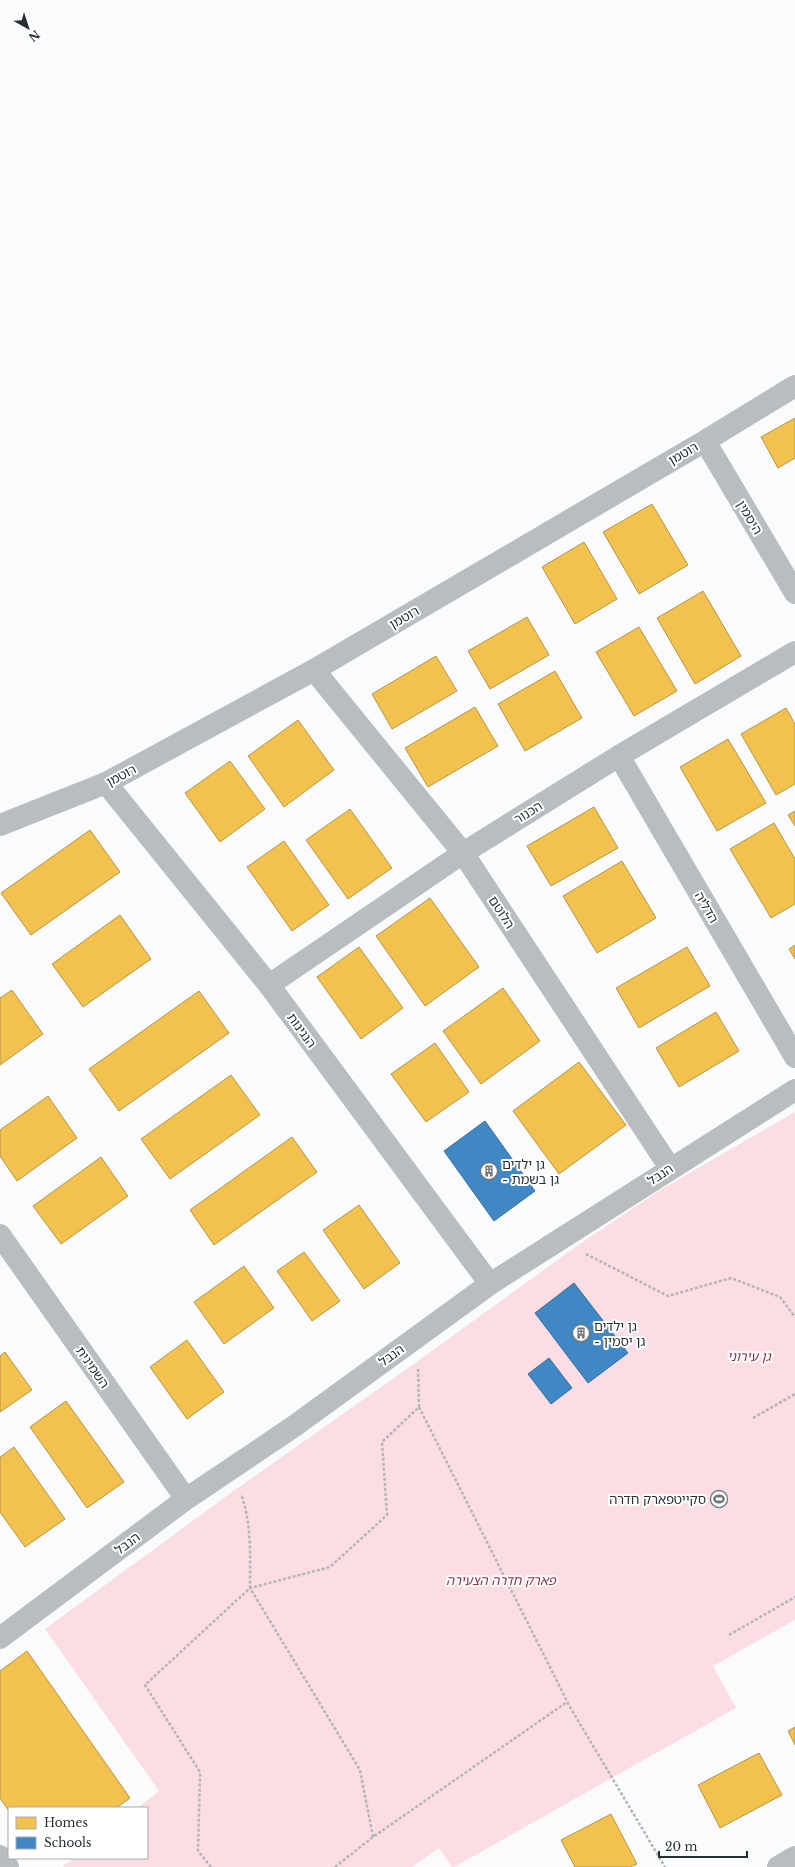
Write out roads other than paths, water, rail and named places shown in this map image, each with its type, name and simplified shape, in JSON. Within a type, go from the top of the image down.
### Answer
[{"type":"street","name":"רוטמן","points":[[0,825],[106,783],[314,670],[705,441],[795,386]]},
{"type":"street","name":"היסמין","points":[[705,441],[795,593]]},
{"type":"street","name":"הכנור","points":[[269,985],[463,853],[619,756],[795,652]]},
{"type":"street","name":"הלוטם","points":[[314,670],[463,853],[670,1168]]},
{"type":"street","name":"הדליה","points":[[619,756],[795,1057]]},
{"type":"street","name":"הנגינות","points":[[106,783],[269,985],[490,1284]]},
{"type":"street","name":"הנבל","points":[[0,1638],[186,1498],[293,1426],[490,1284],[670,1168],[795,1090]]},
{"type":"street","name":"השמינית","points":[[0,1234],[186,1498]]},
{"type":"street","points":[[0,1856],[8,1867]]},
{"type":"street","points":[[778,1867],[795,1857]]},
{"type":"place","name":"גן ילדים - גן בשמת","points":[[489,1171]]},
{"type":"place","name":"גן ילדים - גן יסמין","points":[[581,1333]]},
{"type":"place","name":"סקייטפארק חדרה","points":[[719,1499]]},
{"type":"park label","name":"גן עירוני","points":[[749,1356]]},
{"type":"park label","name":"פארק חדרה הצעירה","points":[[501,1580]]}]
